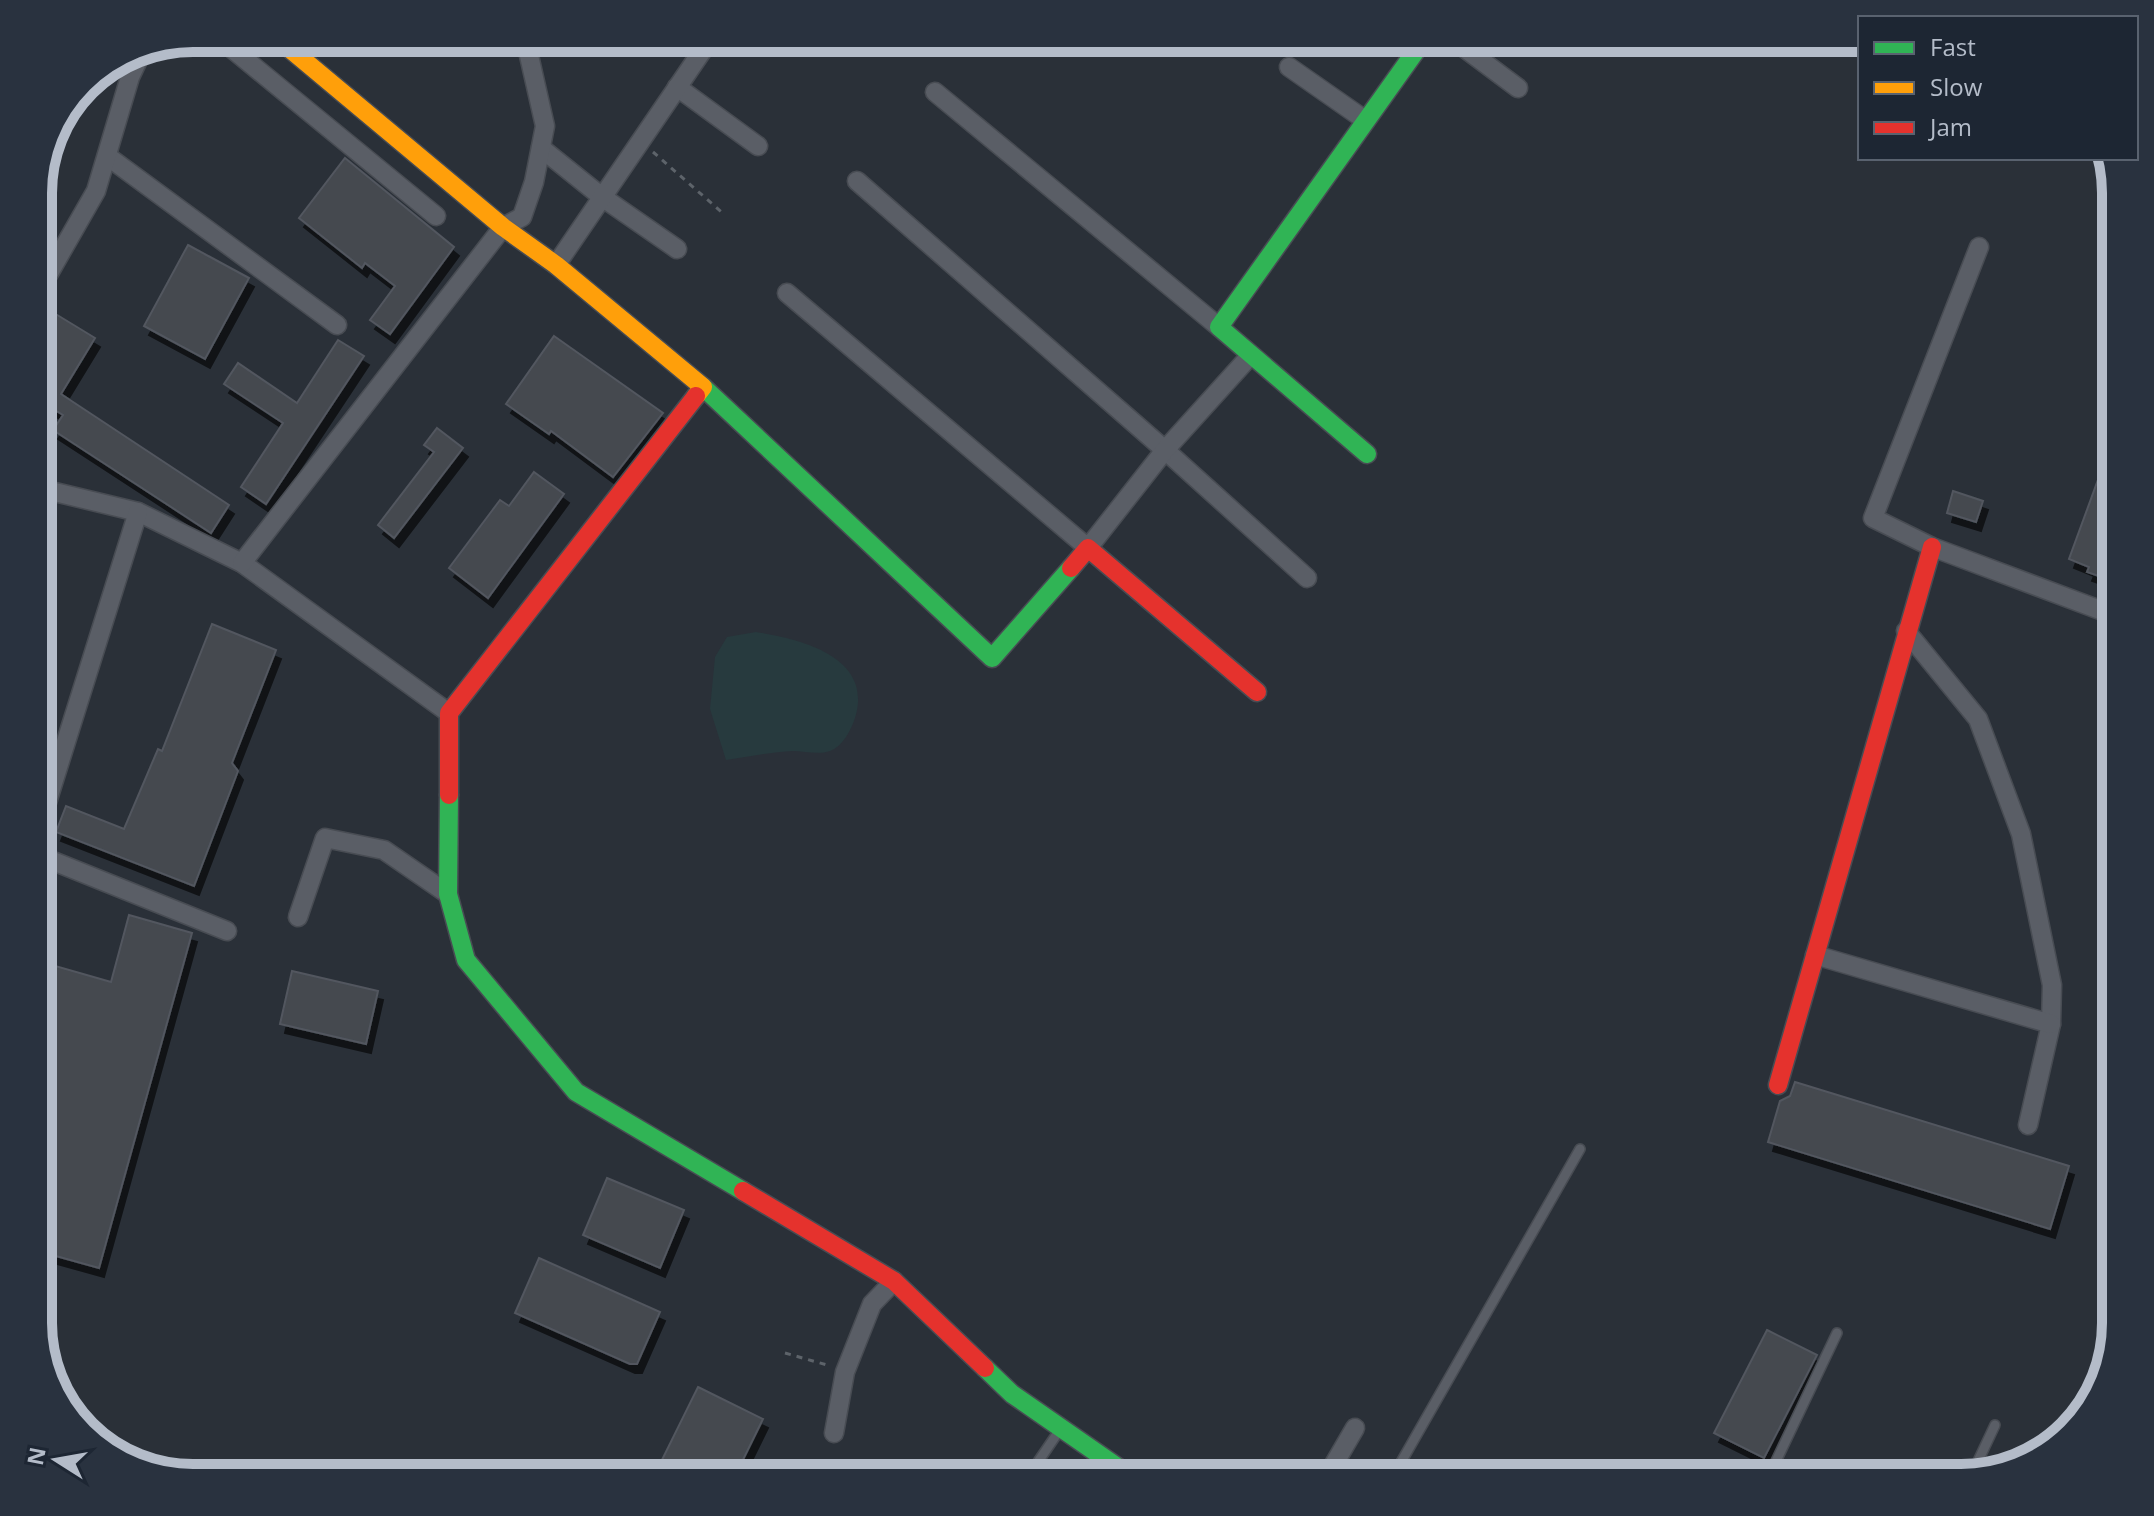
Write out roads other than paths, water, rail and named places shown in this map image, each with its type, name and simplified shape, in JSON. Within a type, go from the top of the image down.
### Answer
[{"type":"street","points":[[236,52],[436,216]]},
{"type":"street","points":[[294,52],[503,227],[556,265],[703,387],[992,658],[1088,548],[1165,450],[1250,356]]},
{"type":"street","points":[[242,563],[503,227],[522,217],[545,126],[528,52]]},
{"type":"street","points":[[556,265],[701,52]]},
{"type":"street","points":[[1219,327],[1415,52]]},
{"type":"street","points":[[1470,52],[1518,88]]},
{"type":"street","points":[[52,268],[96,191],[136,65]]},
{"type":"street","points":[[1289,67],[1365,120]]},
{"type":"street","points":[[677,87],[758,146]]},
{"type":"street","points":[[935,92],[1367,454]]},
{"type":"street","points":[[541,148],[602,197],[677,249]]},
{"type":"street","points":[[107,156],[337,325]]},
{"type":"street","points":[[857,181],[1307,578]]},
{"type":"street","points":[[1979,247],[1873,518],[1932,547],[2102,611]]},
{"type":"street","points":[[787,293],[1257,692]]},
{"type":"street","points":[[703,387],[449,713],[448,894],[466,960],[576,1092],[894,1281],[1012,1394],[1113,1464]]},
{"type":"street","points":[[52,491],[138,512],[242,563],[449,713]]},
{"type":"street","points":[[52,786],[138,512]]},
{"type":"street","points":[[1778,1085],[1932,547]]},
{"type":"street","points":[[1906,631],[1978,719],[2021,834],[2052,985],[2051,1024],[2028,1125]]},
{"type":"street","points":[[298,917],[325,838],[384,850],[448,894]]},
{"type":"street","points":[[52,861],[227,931]]},
{"type":"street","points":[[1815,955],[2051,1024]]},
{"type":"street","points":[[834,1433],[846,1370],[872,1304],[894,1281]]},
{"type":"street","points":[[1334,1464],[1355,1428]]},
{"type":"lane","points":[[1400,1464],[1580,1149]]},
{"type":"lane","points":[[1775,1464],[1837,1333]]},
{"type":"lane","points":[[1977,1463],[1995,1425]]},
{"type":"lane","points":[[1037,1464],[1061,1428]]}]
